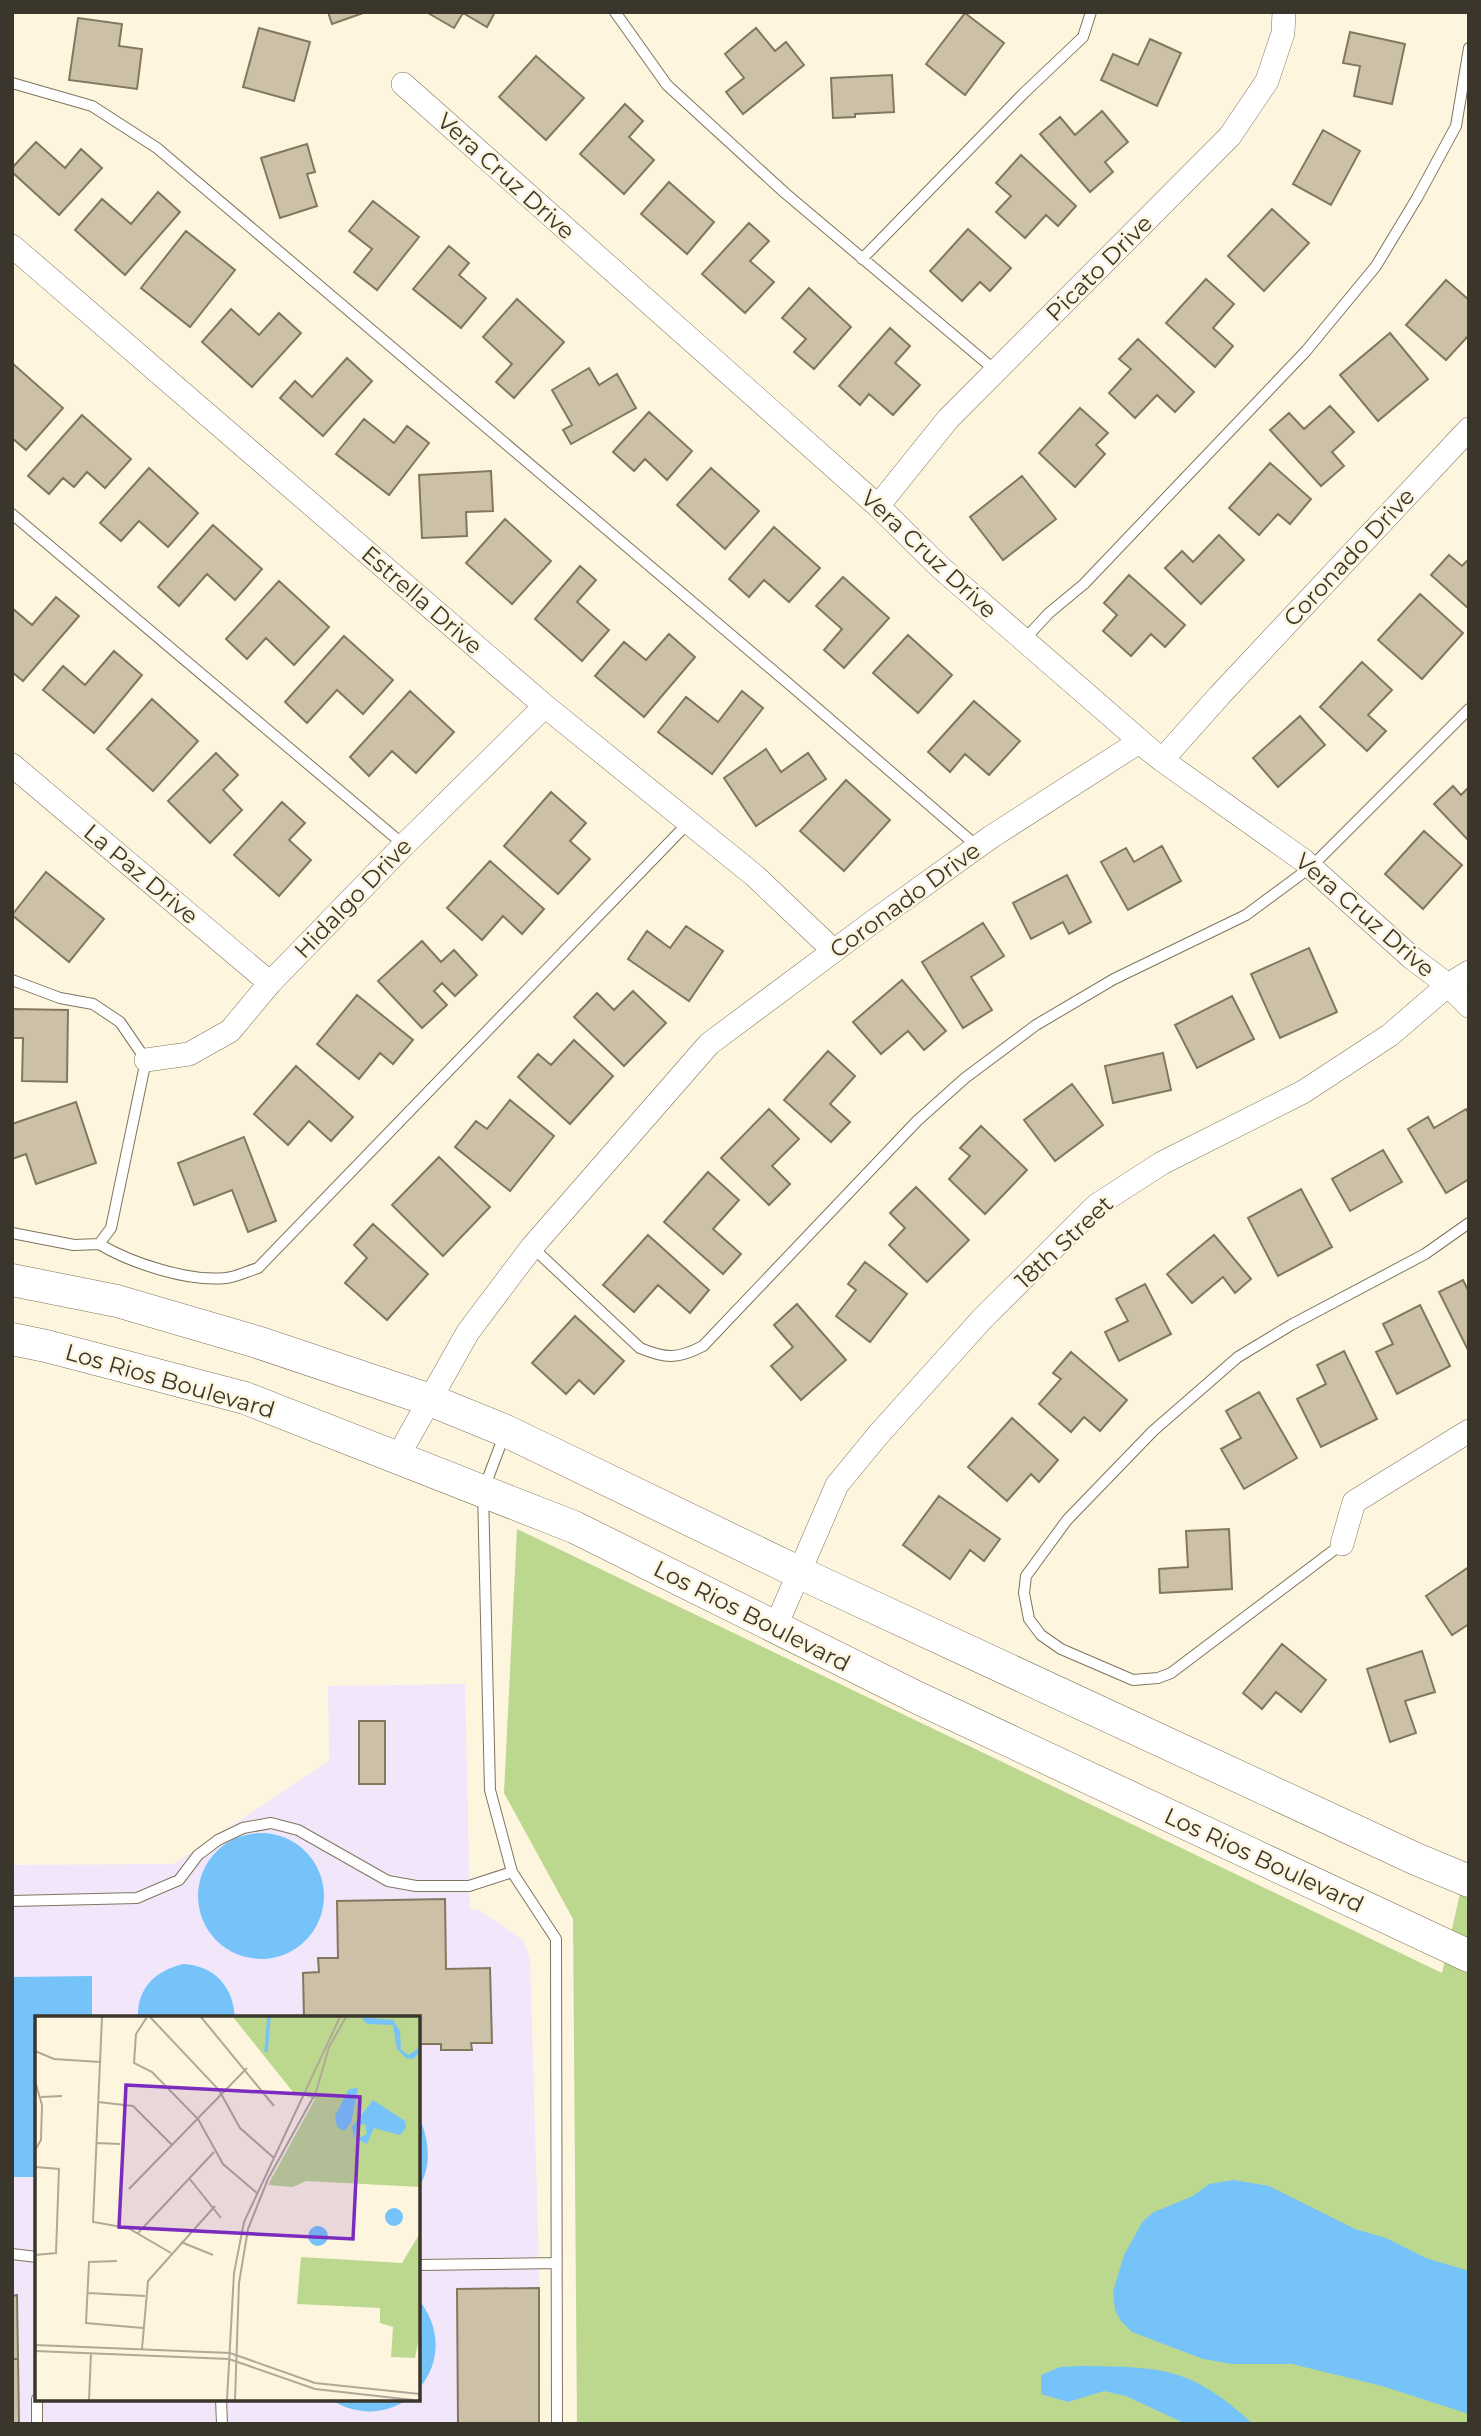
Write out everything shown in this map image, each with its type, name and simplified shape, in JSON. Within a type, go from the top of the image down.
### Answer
[{"type":"main road","points":[[12,1280],[117,1301],[257,1342],[430,1400],[506,1430],[800,1573],[1404,1854],[1469,1881]]},
{"type":"main road","name":"Los Rios Boulevard","points":[[12,1339],[245,1398],[574,1527],[930,1704],[1469,1956]]},
{"type":"street","name":"Picato Drive","points":[[878,506],[948,419],[1230,136],[1267,81],[1283,33],[1284,12]]},
{"type":"street","name":"Vera Cruz Drive","points":[[402,84],[878,506],[941,568],[1023,640],[1162,760],[1311,867],[1469,1006]]},
{"type":"street","name":"Estrella Drive","points":[[12,246],[545,706],[755,876],[834,951]]},
{"type":"street","name":"Coronado Drive","points":[[397,1458],[468,1332],[533,1247],[709,1044],[978,847],[1139,742],[1162,760],[1469,429]]},
{"type":"street","name":"Hidalgo Drive","points":[[146,1060],[188,1055],[230,1031],[270,984],[404,845],[545,706]]},
{"type":"street","name":"La Paz Drive","points":[[12,765],[270,984]]},
{"type":"street","name":"18th Street","points":[[775,1628],[837,1486],[878,1435],[983,1318],[1097,1205],[1162,1163],[1303,1092],[1390,1035],[1448,985],[1469,972]]},
{"type":"street","points":[[1342,1544],[1354,1502],[1469,1431]]},
{"type":"lane","points":[[615,12],[667,85],[785,193],[996,371]]},
{"type":"lane","points":[[862,259],[1024,93],[1083,37],[1091,12]]},
{"type":"lane","points":[[1023,640],[1049,613],[1084,584],[1306,351],[1376,266],[1456,126],[1469,48]]},
{"type":"lane","points":[[12,83],[92,106],[158,148],[978,847]]},
{"type":"lane","points":[[12,514],[404,845]]},
{"type":"lane","points":[[533,1247],[640,1348],[661,1356],[685,1356],[703,1346],[917,1121],[965,1078],[1036,1025],[1114,979],[1246,915],[1311,867],[1469,709]]},
{"type":"lane","points":[[12,1233],[74,1245],[99,1244],[125,1259],[188,1275],[226,1278],[258,1268],[689,822]]},
{"type":"lane","points":[[12,980],[60,998],[93,1004],[120,1022],[146,1060],[111,1228],[99,1244]]},
{"type":"lane","points":[[1342,1544],[1171,1673],[1158,1678],[1133,1680],[1061,1649],[1041,1635],[1029,1619],[1024,1593],[1026,1576],[1067,1520],[1171,1415],[1238,1357],[1291,1325],[1425,1254],[1469,1223]]},
{"type":"lane","points":[[506,1430],[482,1491],[490,1790],[512,1872],[556,1939],[556,2424]]},
{"type":"lane","points":[[12,1900],[137,1898],[179,1880],[198,1855],[218,1840],[243,1828],[271,1824],[298,1830],[388,1881],[416,1886],[469,1886],[512,1872]]},
{"type":"lane","points":[[12,2254],[35,2257]]},
{"type":"lane","points":[[420,2265],[556,2263]]},
{"type":"lane","points":[[37,2401],[37,2424]]},
{"type":"lane","points":[[221,2401],[222,2424]]},
{"type":"shaded area","points":[[465,1684],[470,1909],[480,1910],[524,1941],[530,1960],[539,2264],[539,2424],[12,2424],[12,1865],[174,1864],[329,1761],[328,1686]]},
{"type":"green space","points":[[517,1529],[1442,1973],[1469,1854],[1469,2424],[577,2424],[573,1919],[504,1793]]},
{"type":"water","points":[[261,1833],[285,1838],[305,1852],[319,1872],[324,1896],[319,1920],[305,1940],[285,1954],[261,1959],[237,1954],[217,1940],[203,1920],[198,1896],[203,1872],[217,1852],[237,1838]]},
{"type":"water","points":[[183,1964],[213,1974],[231,1996],[235,2016],[138,2016],[144,1990],[156,1976]]},
{"type":"water","points":[[92,1976],[92,2016],[35,2016],[35,2177],[12,2177],[12,1977]]},
{"type":"water","points":[[420,2119],[428,2152],[420,2185]]},
{"type":"water","points":[[1234,2180],[1269,2186],[1355,2229],[1386,2238],[1426,2258],[1469,2271],[1469,2414],[1382,2386],[1292,2364],[1232,2364],[1203,2359],[1132,2332],[1115,2310],[1113,2292],[1124,2255],[1143,2221],[1154,2212],[1193,2196],[1209,2184]]},
{"type":"water","points":[[420,2302],[431,2321],[436,2344],[435,2356],[420,2387]]},
{"type":"water","points":[[1060,2367],[1134,2367],[1174,2374],[1212,2391],[1253,2424],[1186,2424],[1126,2396],[1104,2391],[1068,2402],[1041,2394],[1041,2375]]},
{"type":"water","points":[[334,2401],[405,2401],[379,2411],[359,2411]]},
{"type":"building","points":[[328,12],[366,12],[332,24]]},
{"type":"building","points":[[495,12],[487,27],[463,13],[454,28],[428,13]]},
{"type":"building","points":[[965,13],[1004,43],[965,95],[926,64]]},
{"type":"building","points":[[78,18],[122,24],[119,46],[142,49],[137,89],[69,80]]},
{"type":"building","points":[[259,28],[310,42],[294,101],[243,87]]},
{"type":"building","points":[[756,28],[775,51],[786,42],[804,65],[743,114],[726,92],[744,78],[725,54]]},
{"type":"building","points":[[1350,32],[1405,44],[1392,104],[1354,96],[1360,66],[1343,63]]},
{"type":"building","points":[[1150,39],[1181,53],[1157,106],[1101,80],[1113,54],[1138,65]]},
{"type":"building","points":[[536,56],[584,98],[546,140],[499,97]]},
{"type":"building","points":[[892,75],[894,112],[833,118],[831,78]]},
{"type":"building","points":[[625,104],[643,121],[629,137],[654,160],[624,194],[580,154]]},
{"type":"building","points":[[1102,111],[1128,142],[1105,162],[1113,172],[1090,192],[1040,134],[1060,117],[1075,135]]},
{"type":"building","points":[[1323,130],[1360,151],[1331,205],[1293,184]]},
{"type":"building","points":[[36,142],[65,168],[81,149],[102,168],[59,215],[12,172],[12,168]]},
{"type":"building","points":[[307,144],[315,172],[307,174],[317,206],[280,218],[261,158]]},
{"type":"building","points":[[1021,155],[1076,206],[1058,226],[1046,215],[1025,238],[996,212],[1011,196],[996,183]]},
{"type":"building","points":[[669,182],[714,222],[687,254],[641,214]]},
{"type":"building","points":[[158,192],[180,212],[125,275],[75,230],[102,199],[131,224]]},
{"type":"building","points":[[373,201],[419,237],[377,290],[354,272],[372,249],[349,231]]},
{"type":"building","points":[[1272,209],[1309,243],[1264,291],[1228,256]]},
{"type":"building","points":[[749,223],[769,241],[750,261],[774,282],[745,313],[702,274]]},
{"type":"building","points":[[968,229],[1011,268],[990,291],[980,282],[962,301],[930,271]]},
{"type":"building","points":[[186,231],[235,270],[190,327],[141,288]]},
{"type":"building","points":[[449,246],[469,263],[459,275],[486,298],[461,328],[413,289]]},
{"type":"building","points":[[1206,279],[1234,304],[1213,328],[1233,346],[1215,367],[1166,323]]},
{"type":"building","points":[[1446,280],[1469,300],[1469,335],[1446,360],[1406,325]]},
{"type":"building","points":[[809,288],[851,327],[814,369],[794,352],[806,339],[782,318]]},
{"type":"building","points":[[517,299],[564,342],[514,398],[496,382],[512,364],[483,337]]},
{"type":"building","points":[[231,309],[259,335],[279,313],[301,333],[252,387],[202,342]]},
{"type":"building","points":[[890,328],[910,346],[895,363],[920,385],[893,415],[869,394],[860,405],[839,386]]},
{"type":"building","points":[[1390,333],[1428,379],[1378,421],[1340,375]]},
{"type":"building","points":[[1138,339],[1194,392],[1175,412],[1157,395],[1135,418],[1109,393],[1131,369],[1119,359]]},
{"type":"building","points":[[347,358],[372,381],[323,436],[280,398],[295,381],[312,397]]},
{"type":"building","points":[[12,363],[63,408],[26,450],[12,438]]},
{"type":"building","points":[[589,368],[599,385],[617,374],[636,408],[571,444],[563,430],[572,425],[552,390]]},
{"type":"building","points":[[1330,406],[1354,432],[1332,452],[1344,466],[1321,486],[1270,430],[1289,413],[1304,429]]},
{"type":"building","points":[[1080,408],[1108,433],[1096,445],[1105,454],[1075,487],[1039,453]]},
{"type":"building","points":[[649,412],[692,451],[667,480],[645,459],[634,471],[613,452]]},
{"type":"building","points":[[82,415],[131,459],[105,488],[87,472],[74,487],[63,478],[49,494],[28,476]]},
{"type":"building","points":[[364,419],[394,443],[407,426],[429,443],[389,495],[336,454]]},
{"type":"building","points":[[1270,463],[1311,499],[1290,524],[1278,514],[1259,535],[1229,508]]},
{"type":"building","points":[[149,468],[198,513],[168,547],[139,521],[121,541],[100,523]]},
{"type":"building","points":[[711,468],[759,511],[725,549],[677,505]]},
{"type":"building","points":[[491,471],[493,511],[466,512],[467,536],[422,538],[419,475]]},
{"type":"building","points":[[1022,476],[1056,519],[1003,560],[970,517]]},
{"type":"building","points":[[505,519],[551,561],[512,604],[466,563]]},
{"type":"building","points":[[213,525],[262,569],[235,600],[207,574],[179,606],[158,587]]},
{"type":"building","points":[[774,527],[820,568],[789,602],[764,580],[749,597],[729,579]]},
{"type":"building","points":[[1219,535],[1244,560],[1201,604],[1165,568],[1182,551],[1193,562]]},
{"type":"building","points":[[1449,555],[1462,566],[1469,559],[1469,609],[1431,575]]},
{"type":"building","points":[[580,566],[596,580],[577,602],[609,630],[582,661],[535,619]]},
{"type":"building","points":[[1129,575],[1185,625],[1165,647],[1151,634],[1131,656],[1103,631],[1117,615],[1104,603]]},
{"type":"building","points":[[843,577],[889,618],[844,668],[824,650],[842,629],[816,606]]},
{"type":"building","points":[[279,581],[329,627],[294,665],[266,638],[247,659],[226,639]]},
{"type":"building","points":[[1420,594],[1463,633],[1422,679],[1378,640]]},
{"type":"building","points":[[56,597],[79,616],[23,681],[12,672],[12,608],[32,625]]},
{"type":"building","points":[[669,634],[695,657],[644,717],[595,676],[624,642],[646,660]]},
{"type":"building","points":[[908,635],[952,675],[918,713],[873,673]]},
{"type":"building","points":[[344,636],[393,680],[363,714],[337,690],[307,723],[285,702]]},
{"type":"building","points":[[114,651],[142,675],[94,733],[43,690],[63,666],[85,685]]},
{"type":"building","points":[[1362,662],[1392,690],[1368,715],[1386,731],[1367,751],[1320,707]]},
{"type":"building","points":[[410,691],[454,732],[416,773],[392,751],[369,776],[350,757]]},
{"type":"building","points":[[742,691],[763,708],[712,774],[658,732],[686,697],[718,722]]},
{"type":"building","points":[[152,699],[198,741],[153,791],[107,749]]},
{"type":"building","points":[[974,701],[1020,741],[989,775],[965,754],[950,772],[928,752]]},
{"type":"building","points":[[1300,716],[1325,745],[1278,787],[1253,758]]},
{"type":"building","points":[[766,749],[781,772],[808,753],[826,779],[756,826],[724,778]]},
{"type":"building","points":[[216,753],[238,775],[223,790],[242,810],[210,843],[168,801]]},
{"type":"building","points":[[846,780],[890,820],[844,871],[800,831]]},
{"type":"building","points":[[1453,786],[1461,795],[1469,787],[1469,841],[1434,804]]},
{"type":"building","points":[[551,792],[586,823],[570,841],[590,859],[558,894],[504,846]]},
{"type":"building","points":[[282,802],[305,823],[289,840],[311,860],[279,896],[234,855]]},
{"type":"building","points":[[1424,831],[1462,865],[1423,909],[1385,874]]},
{"type":"building","points":[[1162,846],[1181,881],[1128,910],[1101,862],[1126,848],[1134,862]]},
{"type":"building","points":[[490,861],[544,909],[522,934],[503,916],[482,940],[447,908]]},
{"type":"building","points":[[46,872],[104,919],[69,962],[12,915]]},
{"type":"building","points":[[1067,875],[1091,922],[1069,934],[1063,922],[1031,939],[1013,903]]},
{"type":"building","points":[[983,923],[1004,956],[971,977],[992,1010],[963,1028],[922,962]]},
{"type":"building","points":[[686,926],[723,951],[689,1001],[628,959],[647,931],[670,948]]},
{"type":"building","points":[[422,941],[441,962],[454,950],[477,975],[455,996],[442,983],[434,991],[447,1005],[422,1028],[378,981]]},
{"type":"building","points":[[1309,948],[1337,1012],[1280,1038],[1251,974]]},
{"type":"building","points":[[902,980],[946,1031],[924,1050],[908,1031],[881,1054],[853,1022]]},
{"type":"building","points":[[633,991],[666,1023],[624,1066],[574,1017],[597,993],[614,1010]]},
{"type":"building","points":[[357,995],[413,1040],[393,1064],[380,1053],[359,1079],[317,1044]]},
{"type":"building","points":[[1232,996],[1254,1039],[1197,1068],[1175,1025]]},
{"type":"building","points":[[12,1009],[68,1010],[67,1082],[22,1081],[23,1038],[12,1038]]},
{"type":"building","points":[[574,1040],[613,1076],[570,1124],[518,1077],[538,1054],[551,1065]]},
{"type":"building","points":[[828,1051],[855,1076],[830,1104],[850,1122],[831,1142],[784,1100]]},
{"type":"building","points":[[1163,1053],[1171,1090],[1113,1103],[1105,1066]]},
{"type":"building","points":[[296,1066],[353,1117],[331,1141],[309,1121],[288,1145],[254,1114]]},
{"type":"building","points":[[1072,1084],[1103,1125],[1055,1161],[1024,1120]]},
{"type":"building","points":[[510,1100],[554,1136],[510,1191],[455,1147],[476,1121],[487,1129]]},
{"type":"building","points":[[76,1102],[96,1163],[36,1184],[26,1154],[12,1159],[12,1124]]},
{"type":"building","points":[[769,1109],[799,1139],[772,1166],[790,1184],[769,1205],[721,1158]]},
{"type":"building","points":[[1466,1109],[1469,1114],[1469,1179],[1446,1193],[1408,1129],[1428,1117],[1434,1128]]},
{"type":"building","points":[[981,1126],[1027,1170],[985,1214],[949,1179],[970,1156],[960,1148]]},
{"type":"building","points":[[244,1137],[276,1221],[248,1232],[232,1190],[194,1205],[178,1163]]},
{"type":"building","points":[[1383,1150],[1402,1182],[1350,1211],[1332,1179]]},
{"type":"building","points":[[439,1157],[490,1207],[443,1256],[392,1205]]},
{"type":"building","points":[[708,1172],[739,1200],[713,1229],[741,1254],[723,1274],[664,1222]]},
{"type":"building","points":[[916,1187],[969,1240],[927,1282],[889,1245],[905,1228],[890,1213]]},
{"type":"building","points":[[1301,1189],[1332,1247],[1278,1276],[1248,1218]]},
{"type":"building","points":[[373,1224],[428,1274],[387,1320],[345,1283],[367,1258],[354,1245]]},
{"type":"building","points":[[648,1235],[709,1290],[690,1313],[658,1285],[634,1312],[603,1285]]},
{"type":"building","points":[[1214,1235],[1251,1279],[1235,1293],[1223,1277],[1192,1303],[1167,1274]]},
{"type":"building","points":[[865,1262],[907,1294],[870,1342],[836,1316],[856,1290],[848,1284]]},
{"type":"building","points":[[1463,1280],[1469,1292],[1469,1352],[1439,1292]]},
{"type":"building","points":[[1145,1284],[1171,1334],[1119,1361],[1105,1332],[1128,1321],[1116,1299]]},
{"type":"building","points":[[797,1304],[846,1360],[801,1400],[771,1366],[793,1347],[774,1325]]},
{"type":"building","points":[[1420,1305],[1450,1366],[1397,1394],[1376,1352],[1393,1344],[1383,1324]]},
{"type":"building","points":[[575,1316],[624,1361],[594,1394],[579,1380],[566,1394],[532,1363]]},
{"type":"building","points":[[1344,1351],[1377,1419],[1321,1447],[1297,1399],[1326,1384],[1317,1365]]},
{"type":"building","points":[[1071,1352],[1127,1400],[1100,1431],[1084,1417],[1071,1432],[1039,1404],[1061,1379],[1053,1373]]},
{"type":"building","points":[[1259,1392],[1297,1458],[1244,1489],[1221,1449],[1241,1438],[1226,1411]]},
{"type":"building","points":[[1012,1418],[1058,1460],[1039,1482],[1031,1474],[1007,1501],[968,1467]]},
{"type":"building","points":[[939,1496],[1000,1539],[984,1561],[970,1550],[950,1579],[903,1545]]},
{"type":"building","points":[[1229,1529],[1232,1589],[1160,1593],[1159,1569],[1188,1567],[1186,1531]]},
{"type":"building","points":[[1469,1567],[1469,1624],[1452,1635],[1426,1596]]},
{"type":"building","points":[[1282,1644],[1326,1680],[1301,1712],[1276,1692],[1262,1709],[1243,1693]]},
{"type":"building","points":[[1422,1651],[1435,1692],[1405,1701],[1416,1733],[1390,1742],[1367,1669]]},
{"type":"building","points":[[359,1721],[385,1721],[385,1784],[359,1784]]},
{"type":"building","points":[[445,1899],[446,1969],[490,1968],[492,2043],[471,2043],[472,2050],[441,2050],[441,2044],[420,2044],[420,2016],[304,2016],[303,1973],[319,1972],[318,1958],[338,1958],[337,1901]]},
{"type":"building","points":[[539,2288],[539,2424],[458,2424],[457,2289]]},
{"type":"building","points":[[17,2295],[18,2359],[12,2359],[12,2296]]},
{"type":"building","points":[[12,2359],[18,2359],[19,2424],[12,2424]]}]
